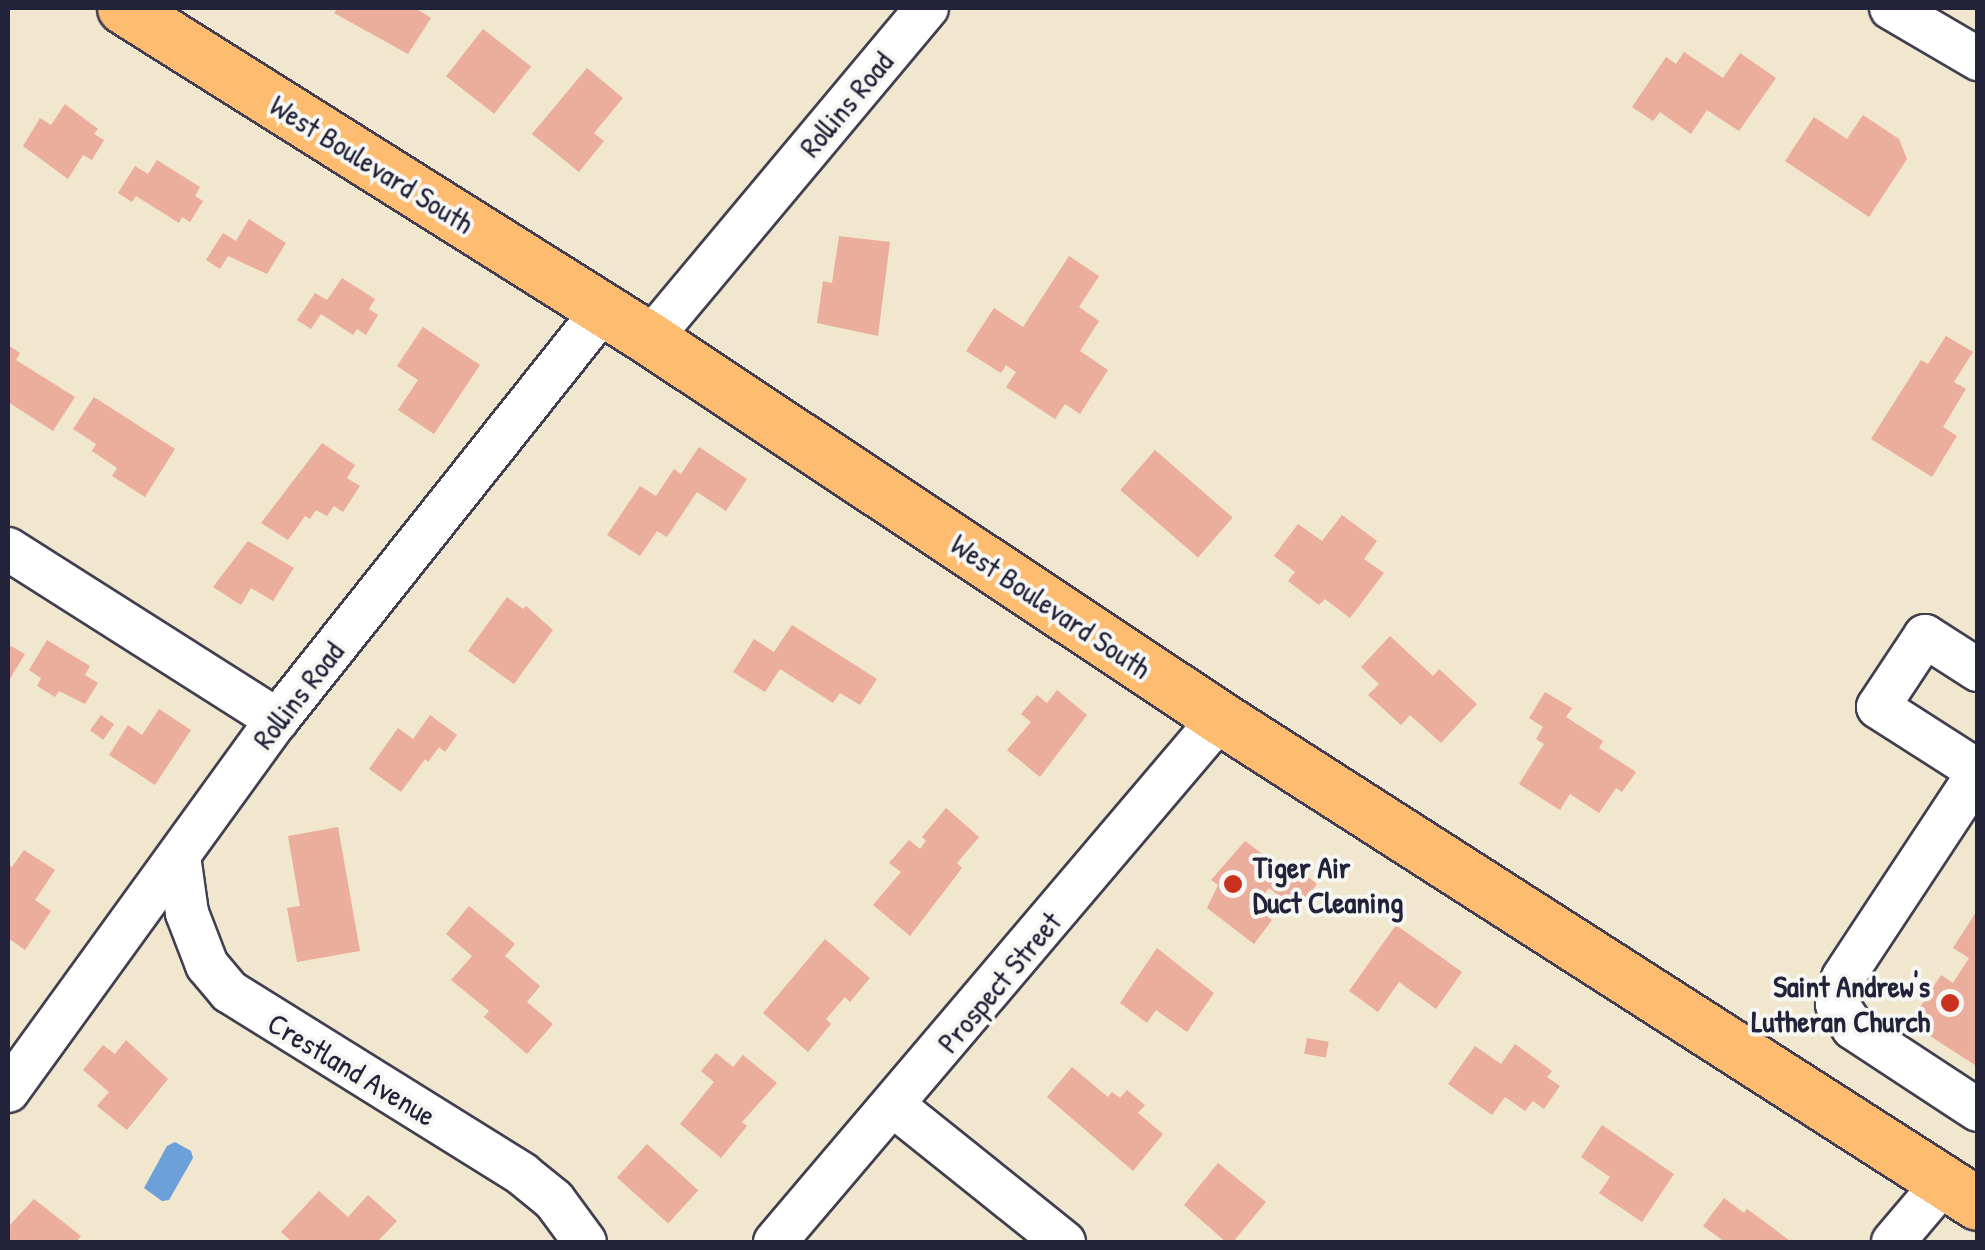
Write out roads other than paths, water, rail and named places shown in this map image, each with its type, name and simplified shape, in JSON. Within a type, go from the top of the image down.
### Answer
[{"type":"main road","name":"West Boulevard South","points":[[124,8],[650,339],[1220,718],[1960,1194]]},
{"type":"street","name":"Rollins Road","points":[[650,339],[927,8]]},
{"type":"street","points":[[1891,8],[1978,60]]},
{"type":"street","name":"Rollins Road","points":[[8,1091],[277,720],[603,310]]},
{"type":"street","points":[[8,549],[277,720]]},
{"type":"street","points":[[1978,670],[1925,636],[1878,707],[1978,772],[1843,978],[1838,1004],[1852,1028],[1978,1110]]},
{"type":"street","name":"Prospect Street","points":[[775,1242],[1220,718]]},
{"type":"street","name":"Crestland Avenue","points":[[178,856],[187,913],[207,965],[230,992],[522,1174],[554,1200],[585,1242]]},
{"type":"street","points":[[894,1106],[1064,1242]]},
{"type":"street","points":[[1893,1242],[1960,1194]]},
{"type":"water","points":[[175,1142],[191,1151],[193,1158],[169,1200],[162,1201],[144,1188],[167,1146]]},
{"type":"place","name":"Tiger Air Duct Cleaning","points":[[1233,884]]},
{"type":"place","name":"Saint Andrew's Lutheran Church","points":[[1950,1003]]}]
